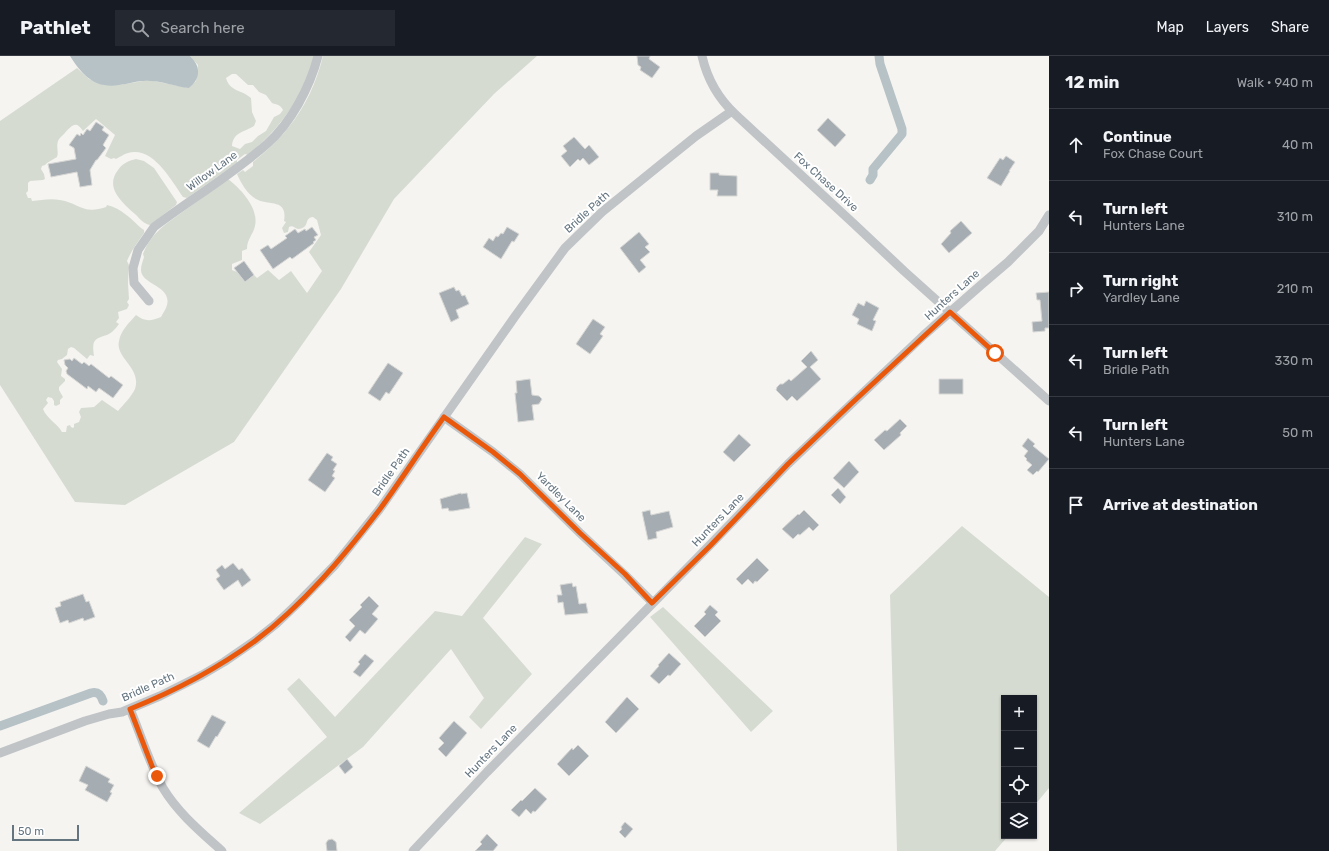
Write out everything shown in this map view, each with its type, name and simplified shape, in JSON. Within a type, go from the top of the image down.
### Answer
[{"type":"street","name":"Willow Lane","points":[[149,301],[134,283],[133,268],[138,250],[154,227],[232,173],[268,144],[289,120],[303,95],[316,65],[318,56]]},
{"type":"street","name":"Fox Chase Drive","points":[[702,56],[713,84],[732,111],[904,271],[1049,402]]},
{"type":"street","name":"Bridle Path","points":[[0,753],[86,721],[109,714],[122,712],[173,690],[213,669],[276,624],[325,576],[353,544],[565,248],[602,212],[696,136],[732,111]]},
{"type":"street","name":"Hunters Lane","points":[[413,851],[487,772],[652,603],[710,546],[788,464],[950,312],[1008,262],[1039,231],[1049,215]]},
{"type":"street","name":"Yardley Lane","points":[[444,417],[493,452],[520,474],[580,533],[625,574],[652,603]]},
{"type":"street","points":[[130,709],[152,766],[164,789],[189,821],[222,851]]},
{"type":"shaded area","points":[[70,56],[190,56],[198,68],[198,72],[196,81],[189,88],[160,82],[146,81],[110,86],[96,83],[84,75]]},
{"type":"shaded area","points":[[190,56],[315,56],[299,95],[287,114],[265,140],[248,155],[245,154],[237,160],[237,163],[187,198],[183,197],[167,174],[153,159],[137,152],[128,153],[116,159],[111,159],[105,156],[115,135],[96,119],[83,131],[76,125],[69,128],[58,140],[57,157],[42,166],[41,169],[45,179],[30,181],[28,183],[28,191],[26,193],[28,198],[31,198],[32,201],[57,199],[92,210],[106,207],[107,205],[112,206],[129,217],[144,230],[144,233],[127,261],[129,265],[129,299],[127,302],[129,305],[127,309],[118,312],[119,318],[116,322],[119,324],[111,333],[94,341],[94,356],[90,355],[87,359],[71,347],[68,349],[67,355],[57,362],[62,369],[61,376],[65,379],[59,387],[63,397],[60,400],[60,404],[56,406],[54,405],[52,398],[48,397],[46,400],[48,403],[43,409],[47,416],[62,432],[66,432],[67,426],[70,425],[73,428],[74,424],[79,422],[81,417],[79,412],[81,408],[94,407],[102,400],[118,411],[132,395],[135,389],[135,375],[121,353],[119,347],[120,337],[136,315],[145,320],[161,317],[167,305],[165,293],[145,279],[142,274],[141,268],[145,249],[152,238],[166,224],[228,179],[248,200],[252,206],[256,219],[247,249],[242,251],[242,260],[232,264],[232,270],[237,272],[245,282],[254,275],[257,278],[268,270],[279,280],[291,271],[307,293],[322,271],[309,252],[321,235],[317,220],[313,217],[310,218],[304,227],[298,229],[290,226],[288,232],[284,233],[282,228],[286,222],[284,221],[283,209],[276,204],[261,201],[253,197],[240,181],[237,174],[243,170],[245,172],[253,166],[253,162],[276,142],[300,112],[310,94],[323,56],[537,56],[494,94],[394,199],[341,289],[234,442],[125,505],[75,502],[0,385],[0,121],[77,68],[89,79],[105,85],[119,85],[149,80],[189,88],[196,81],[198,65]],"holes":[[[232,74],[236,74],[248,85],[253,85],[259,92],[266,95],[272,103],[280,106],[283,110],[280,114],[274,117],[266,131],[252,142],[245,144],[240,149],[232,146],[233,141],[237,135],[254,126],[256,121],[252,112],[251,98],[233,88],[228,83],[226,78]]]},
{"type":"shaded area","points":[[136,159],[144,161],[154,168],[177,202],[176,205],[150,225],[142,221],[125,205],[114,189],[114,177],[118,170],[126,163]]},
{"type":"shaded area","points":[[962,526],[1049,597],[1049,788],[1037,802],[1037,695],[1001,695],[1001,839],[1005,839],[995,851],[897,851],[890,595]]},
{"type":"shaded area","points":[[525,537],[542,544],[483,618],[532,674],[481,729],[469,717],[484,698],[451,649],[363,747],[260,824],[239,813],[327,737],[287,689],[299,678],[335,717],[435,611],[462,616]]},
{"type":"shaded area","points":[[663,607],[773,711],[751,732],[650,617]]},
{"type":"building","points":[[637,56],[650,56],[649,59],[660,67],[652,78],[640,70],[641,67],[638,65]]},
{"type":"building","points":[[828,118],[846,135],[835,147],[817,130]]},
{"type":"building","points":[[96,122],[104,127],[102,130],[109,135],[103,145],[106,148],[90,170],[92,185],[80,187],[77,172],[51,177],[48,164],[76,159],[74,148],[69,145],[77,134],[80,136],[81,133],[83,135],[87,129],[90,131]]},
{"type":"building","points":[[574,137],[585,149],[589,145],[599,157],[589,165],[583,158],[580,161],[578,159],[570,167],[561,156],[567,151],[563,146]]},
{"type":"building","points":[[1006,156],[1015,162],[1001,186],[987,178],[1000,158],[1003,160]]},
{"type":"building","points":[[710,173],[737,176],[737,196],[717,196],[718,190],[710,190]]},
{"type":"building","points":[[961,221],[972,233],[949,253],[941,244],[951,233],[950,231]]},
{"type":"building","points":[[312,227],[318,235],[314,237],[316,240],[313,242],[314,243],[292,259],[290,257],[273,269],[260,250],[268,245],[271,249],[287,238],[285,236],[295,229],[298,233],[305,229],[306,231]]},
{"type":"building","points":[[507,227],[519,234],[514,242],[512,241],[501,259],[483,247],[489,238],[493,241],[496,236],[498,237],[501,233],[503,234]]},
{"type":"building","points":[[639,232],[649,244],[645,247],[650,252],[640,260],[646,267],[639,273],[620,248]]},
{"type":"building","points":[[244,261],[254,275],[245,282],[234,268]]},
{"type":"building","points":[[454,287],[456,291],[459,290],[462,296],[465,295],[469,304],[456,310],[459,318],[451,322],[439,293]]},
{"type":"building","points":[[1049,292],[1049,328],[1045,328],[1045,331],[1033,332],[1032,322],[1042,321],[1040,300],[1037,300],[1036,293]]},
{"type":"building","points":[[866,301],[879,308],[873,320],[876,321],[872,331],[857,324],[859,319],[852,315],[858,303],[864,306]]},
{"type":"building","points":[[593,319],[605,327],[600,334],[603,336],[590,354],[576,344]]},
{"type":"building","points":[[811,351],[818,360],[810,367],[821,379],[797,401],[792,396],[787,401],[776,390],[777,387],[789,379],[791,381],[807,367],[801,361]]},
{"type":"building","points":[[74,358],[82,364],[84,362],[89,366],[91,364],[109,378],[111,376],[123,385],[113,398],[99,388],[96,392],[88,386],[87,389],[67,374],[66,371],[68,368],[65,365],[64,360],[70,359],[72,361]]},
{"type":"building","points":[[388,363],[403,373],[389,394],[386,392],[380,401],[368,393]]},
{"type":"building","points":[[530,379],[532,395],[539,396],[542,399],[539,404],[532,405],[534,420],[518,422],[515,393],[517,393],[516,381]]},
{"type":"building","points":[[939,379],[963,379],[963,394],[939,394]]},
{"type":"building","points":[[900,419],[907,426],[900,433],[901,435],[884,450],[874,440]]},
{"type":"building","points":[[739,434],[751,445],[734,462],[723,452]]},
{"type":"building","points":[[1028,438],[1035,444],[1033,446],[1049,459],[1038,472],[1037,471],[1033,475],[1027,470],[1032,465],[1024,456],[1028,451],[1022,446]]},
{"type":"building","points":[[327,453],[333,457],[331,460],[337,464],[333,470],[335,471],[332,476],[335,478],[325,492],[308,480]]},
{"type":"building","points":[[849,461],[859,472],[844,488],[833,478]]},
{"type":"building","points":[[838,488],[846,497],[840,504],[831,495]]},
{"type":"building","points":[[461,493],[467,493],[470,508],[453,511],[449,511],[448,508],[442,509],[440,499]]},
{"type":"building","points":[[650,510],[651,515],[669,511],[673,527],[656,532],[657,538],[648,540],[642,512]]},
{"type":"building","points":[[804,510],[819,525],[813,531],[809,527],[793,539],[782,529]]},
{"type":"building","points":[[757,558],[769,570],[757,582],[755,581],[753,584],[748,579],[742,585],[736,579]]},
{"type":"building","points":[[233,563],[239,570],[242,568],[251,580],[242,587],[238,580],[224,590],[216,579],[220,576],[216,570],[222,565],[225,569]]},
{"type":"building","points":[[572,583],[573,587],[576,586],[579,604],[586,603],[588,613],[565,615],[563,602],[558,603],[557,595],[562,595],[560,585]]},
{"type":"building","points":[[83,594],[86,602],[89,601],[95,617],[84,621],[83,618],[69,623],[68,620],[60,623],[55,608],[61,606],[60,602]]},
{"type":"building","points":[[369,596],[379,606],[372,614],[378,619],[365,634],[360,630],[350,642],[345,637],[355,626],[349,620],[362,607],[360,605]]},
{"type":"building","points":[[710,605],[718,612],[715,615],[721,621],[705,637],[694,626],[706,614],[704,612]]},
{"type":"building","points":[[669,653],[681,664],[670,676],[668,675],[659,684],[650,676]]},
{"type":"building","points":[[365,654],[374,661],[360,677],[353,672],[360,664],[358,662]]},
{"type":"building","points":[[627,697],[639,709],[616,733],[605,722]]},
{"type":"building","points":[[212,715],[226,722],[209,748],[197,741]]},
{"type":"building","points":[[454,721],[467,733],[446,757],[438,749],[444,743],[439,738]]},
{"type":"building","points":[[578,745],[589,756],[569,776],[557,764],[572,748],[573,750]]},
{"type":"building","points":[[347,759],[353,767],[345,774],[339,766]]},
{"type":"building","points":[[86,766],[110,779],[108,782],[114,785],[107,802],[85,790],[88,785],[79,781]]},
{"type":"building","points":[[535,788],[547,799],[535,812],[533,811],[531,814],[526,809],[519,817],[511,810]]},
{"type":"building","points":[[625,822],[633,829],[625,838],[619,832]]},
{"type":"building","points":[[487,834],[498,845],[493,851],[475,851],[482,844],[480,842]]},
{"type":"building","points":[[332,839],[336,842],[337,851],[327,851],[326,843],[328,840]]},
{"type":"waterway","points":[[870,180],[873,175],[873,169],[902,134],[902,129],[880,64],[879,56]]},
{"type":"waterway","points":[[0,726],[91,693],[99,694],[103,701]]},
{"type":"route","points":[[157,776],[130,709],[179,687],[213,669],[256,640],[276,624],[325,576],[353,544],[387,499],[444,417],[493,452],[520,474],[580,533],[625,574],[652,603],[710,546],[788,464],[950,312],[995,353]]}]
